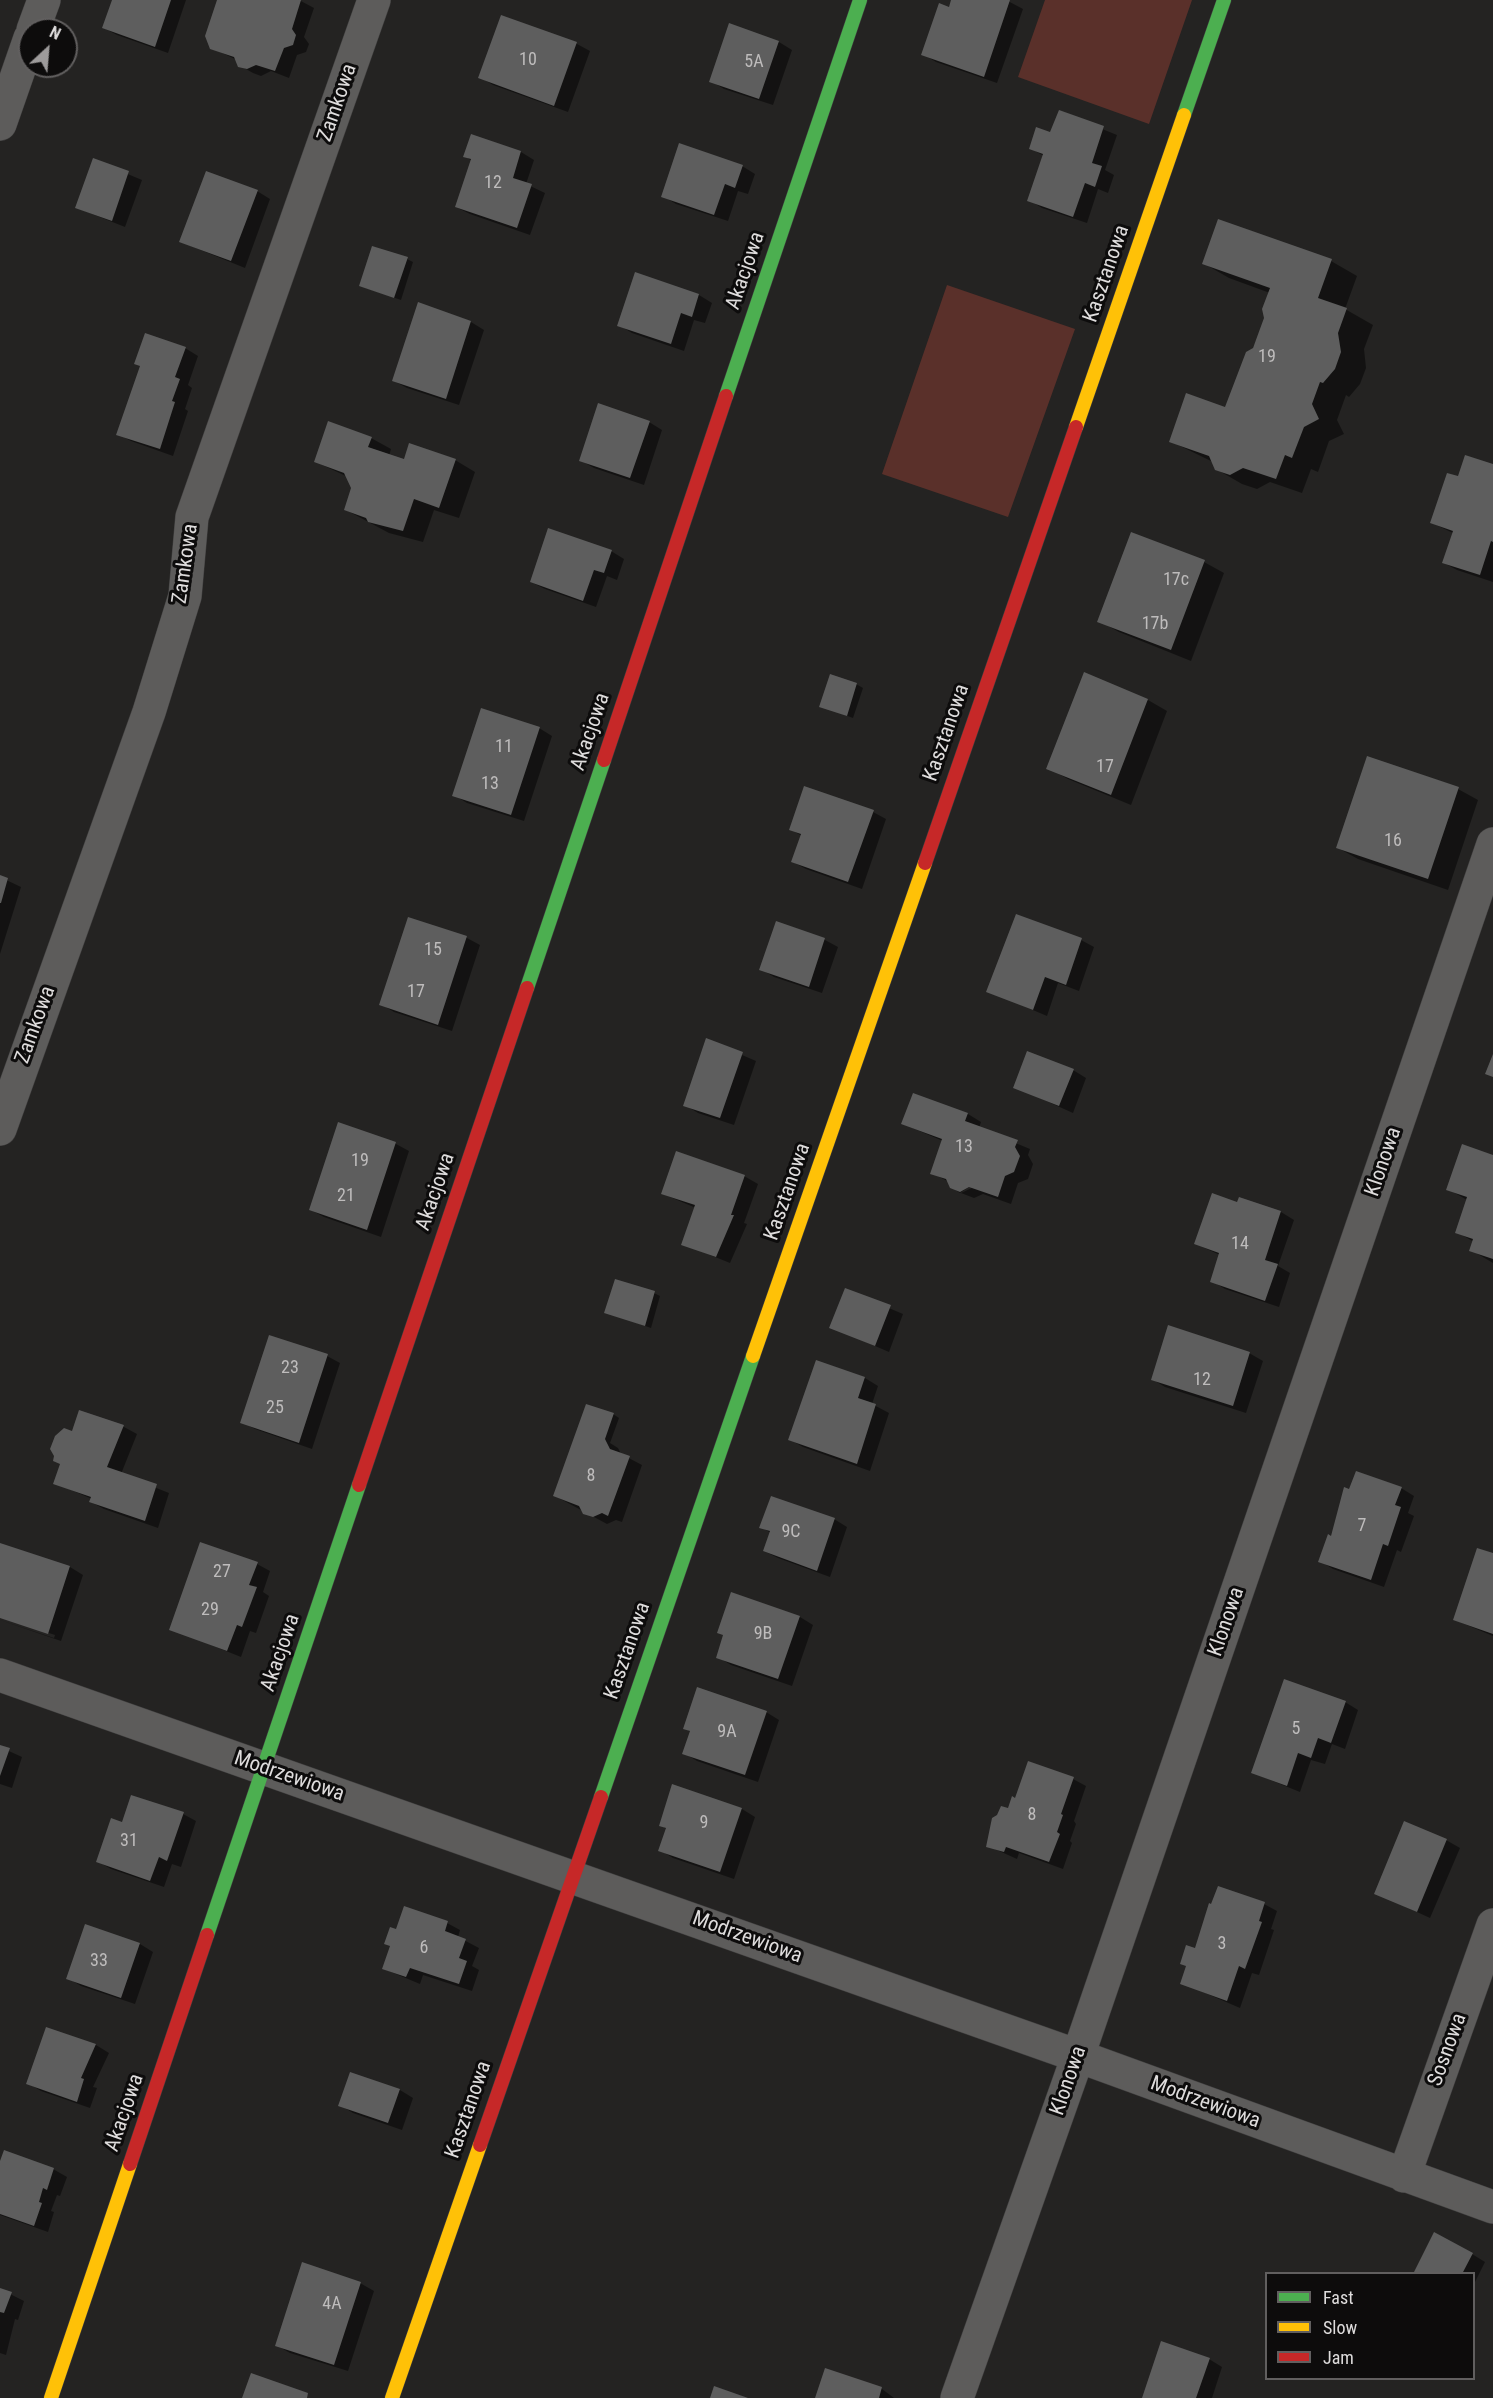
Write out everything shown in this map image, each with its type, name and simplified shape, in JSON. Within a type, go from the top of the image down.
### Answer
[{"type":"street","points":[[37,18],[44,0]]},
{"type":"street","name":"Zamkowa","points":[[0,1129],[149,712],[184,596],[192,517],[374,0]]},
{"type":"street","name":"Akacjowa","points":[[51,2398],[860,0]]},
{"type":"street","name":"Kasztanowa","points":[[392,2398],[1224,0]]},
{"type":"street","points":[[0,124],[18,72]]},
{"type":"street","name":"Klonowa","points":[[957,2398],[1078,2056],[1493,844]]},
{"type":"street","name":"Modrzewiowa","points":[[0,1675],[1078,2056],[1493,2207]]},
{"type":"street","name":"Sosnowa","points":[[1404,2176],[1493,1925]]},
{"type":"shaded area","points":[[1045,0],[1192,0],[1149,124],[1018,77]]},
{"type":"shaded area","points":[[947,285],[1075,329],[1008,517],[882,474]]},
{"type":"building","points":[[112,0],[171,0],[155,47],[102,28]]},
{"type":"building","points":[[217,0],[301,0],[292,29],[296,35],[293,45],[284,48],[275,71],[256,65],[247,69],[238,67],[234,57],[210,49],[205,36]]},
{"type":"building","points":[[951,0],[1010,0],[984,77],[921,55],[939,3],[949,7]]},
{"type":"building","points":[[501,15],[577,42],[554,106],[478,78]]},
{"type":"building","points":[[729,23],[779,41],[759,99],[709,82]]},
{"type":"building","points":[[1059,110],[1104,126],[1092,163],[1102,166],[1095,187],[1085,183],[1073,217],[1027,201],[1043,154],[1029,149],[1036,127],[1050,132]]},
{"type":"building","points":[[471,134],[521,151],[513,178],[532,184],[517,228],[455,207],[471,159],[463,157]]},
{"type":"building","points":[[679,143],[743,165],[735,188],[725,184],[714,215],[661,197]]},
{"type":"building","points":[[93,158],[129,171],[112,221],[75,208]]},
{"type":"building","points":[[206,171],[258,190],[231,261],[179,242]]},
{"type":"building","points":[[1218,219],[1332,259],[1318,298],[1347,308],[1338,333],[1341,352],[1335,369],[1323,383],[1320,382],[1312,404],[1319,419],[1304,427],[1292,458],[1285,455],[1276,479],[1243,468],[1230,475],[1215,470],[1209,456],[1169,442],[1186,393],[1225,407],[1246,352],[1253,348],[1264,318],[1262,309],[1270,288],[1202,264]]},
{"type":"building","points":[[372,246],[408,257],[394,298],[359,286]]},
{"type":"building","points":[[635,272],[699,294],[692,317],[681,313],[671,344],[617,326]]},
{"type":"building","points":[[418,302],[471,321],[446,399],[392,381]]},
{"type":"building","points":[[145,333],[186,347],[175,377],[180,379],[160,449],[116,435],[140,366],[134,364]]},
{"type":"building","points":[[598,403],[650,421],[630,478],[579,461]]},
{"type":"building","points":[[328,421],[372,437],[368,447],[404,459],[409,443],[456,459],[439,508],[414,499],[403,531],[368,522],[366,518],[344,510],[351,488],[344,473],[314,462]]},
{"type":"building","points":[[1465,455],[1493,464],[1493,542],[1491,541],[1480,575],[1442,563],[1453,531],[1430,523],[1447,473],[1458,476]]},
{"type":"building","points":[[548,528],[612,550],[604,573],[594,570],[583,601],[530,582]]},
{"type":"building","points":[[1131,532],[1205,560],[1171,650],[1097,622]]},
{"type":"building","points":[[1084,672],[1148,699],[1111,795],[1046,769]]},
{"type":"building","points":[[830,674],[857,683],[847,716],[819,707]]},
{"type":"building","points":[[481,708],[540,727],[511,815],[452,796]]},
{"type":"building","points":[[1367,756],[1459,787],[1428,879],[1336,848]]},
{"type":"building","points":[[804,786],[874,810],[848,882],[791,862],[801,834],[789,830]]},
{"type":"building","points":[[0,875],[8,878],[1,903],[0,903]]},
{"type":"building","points":[[1016,914],[1082,938],[1066,985],[1045,977],[1033,1010],[986,992]]},
{"type":"building","points":[[408,917],[467,936],[438,1025],[379,1005]]},
{"type":"building","points":[[776,921],[825,938],[809,987],[759,970]]},
{"type":"building","points":[[706,1038],[743,1052],[720,1118],[683,1106]]},
{"type":"building","points":[[1027,1051],[1074,1069],[1059,1106],[1013,1088]]},
{"type":"building","points":[[1493,1054],[1493,1077],[1485,1074]]},
{"type":"building","points":[[913,1093],[968,1113],[965,1121],[1018,1140],[1015,1147],[1020,1156],[1014,1172],[1005,1176],[998,1197],[969,1187],[960,1192],[950,1188],[946,1179],[930,1174],[942,1139],[901,1124]]},
{"type":"building","points":[[338,1122],[396,1142],[367,1230],[309,1210]]},
{"type":"building","points":[[1462,1144],[1493,1155],[1493,1259],[1469,1251],[1473,1239],[1455,1233],[1467,1197],[1446,1190]]},
{"type":"building","points":[[676,1151],[745,1175],[731,1215],[734,1215],[716,1257],[681,1245],[695,1205],[661,1194]]},
{"type":"building","points":[[1212,1193],[1237,1202],[1239,1197],[1281,1211],[1265,1260],[1278,1264],[1265,1301],[1210,1282],[1219,1253],[1194,1244]]},
{"type":"building","points":[[615,1279],[655,1291],[645,1326],[604,1313]]},
{"type":"building","points":[[845,1288],[891,1305],[875,1346],[829,1328]]},
{"type":"building","points":[[1168,1325],[1250,1352],[1233,1406],[1151,1380]]},
{"type":"building","points":[[269,1335],[328,1354],[299,1443],[240,1423]]},
{"type":"building","points":[[816,1360],[865,1377],[858,1398],[876,1404],[857,1464],[788,1440]]},
{"type":"building","points":[[586,1404],[614,1413],[605,1439],[610,1449],[630,1456],[608,1516],[602,1513],[593,1517],[583,1514],[579,1506],[553,1496]]},
{"type":"building","points":[[79,1410],[124,1425],[107,1467],[157,1484],[145,1521],[89,1502],[91,1497],[53,1484],[60,1464],[53,1461],[54,1456],[50,1449],[55,1436],[64,1428],[72,1431]]},
{"type":"building","points":[[1356,1471],[1402,1487],[1395,1505],[1401,1507],[1388,1546],[1383,1544],[1371,1580],[1318,1562],[1328,1534],[1331,1536],[1344,1487],[1349,1489]]},
{"type":"building","points":[[771,1496],[835,1518],[817,1571],[763,1551],[770,1531],[759,1528]]},
{"type":"building","points":[[200,1542],[258,1562],[249,1585],[257,1587],[242,1627],[237,1625],[227,1651],[169,1630]]},
{"type":"building","points":[[0,1543],[70,1566],[48,1634],[0,1618]]},
{"type":"building","points":[[1477,1548],[1493,1553],[1493,1634],[1453,1620]]},
{"type":"building","points":[[731,1592],[800,1616],[778,1679],[716,1658],[723,1635],[717,1633]]},
{"type":"building","points":[[1284,1679],[1346,1701],[1331,1743],[1318,1738],[1311,1758],[1298,1753],[1287,1786],[1251,1773]]},
{"type":"building","points":[[697,1687],[767,1711],[745,1775],[682,1754],[690,1731],[683,1729]]},
{"type":"building","points":[[0,1745],[10,1748],[0,1776]]},
{"type":"building","points":[[1028,1761],[1074,1777],[1061,1814],[1063,1815],[1057,1832],[1060,1834],[1049,1862],[1006,1847],[1004,1852],[986,1847],[992,1818],[997,1815],[1001,1806],[1008,1808],[1012,1796],[1015,1798]]},
{"type":"building","points":[[672,1784],[742,1808],[720,1872],[658,1851],[666,1828],[659,1826]]},
{"type":"building","points":[[131,1795],[184,1812],[167,1861],[159,1857],[150,1881],[96,1862],[111,1818],[122,1822]]},
{"type":"building","points":[[1404,1821],[1447,1839],[1417,1912],[1374,1894]]},
{"type":"building","points":[[1218,1886],[1265,1902],[1259,1921],[1262,1922],[1245,1969],[1239,1966],[1227,2001],[1180,1984],[1186,1966],[1180,1964],[1186,1945],[1195,1948],[1209,1903],[1211,1904]]},
{"type":"building","points":[[404,1906],[448,1921],[445,1931],[466,1939],[459,1958],[467,1961],[459,1984],[410,1968],[406,1977],[382,1969],[390,1946],[384,1944],[390,1927],[396,1929]]},
{"type":"building","points":[[85,1924],[140,1943],[121,1998],[66,1979]]},
{"type":"building","points":[[46,2027],[96,2044],[81,2078],[84,2079],[77,2102],[26,2084]]},
{"type":"building","points":[[350,2072],[400,2089],[388,2123],[338,2106]]},
{"type":"building","points":[[4,2150],[54,2168],[47,2190],[43,2188],[39,2202],[42,2203],[34,2226],[0,2214],[0,2161]]},
{"type":"building","points":[[1434,2232],[1473,2253],[1463,2272],[1414,2272]]},
{"type":"building","points":[[302,2262],[361,2282],[334,2365],[275,2346]]},
{"type":"building","points":[[0,2288],[12,2292],[4,2313],[0,2312]]},
{"type":"building","points":[[1161,2341],[1210,2358],[1196,2398],[1142,2398]]},
{"type":"building","points":[[825,2368],[882,2387],[879,2398],[815,2398]]},
{"type":"building","points":[[251,2373],[308,2393],[307,2398],[242,2398]]},
{"type":"building","points":[[714,2386],[748,2398],[710,2398]]},
{"type":"traffic: fast","points":[[726,396],[860,0]]},
{"type":"traffic: fast","points":[[1184,115],[1224,0]]},
{"type":"traffic: fast","points":[[527,988],[604,760]]},
{"type":"traffic: fast","points":[[601,1797],[753,1356]]},
{"type":"traffic: fast","points":[[207,1935],[359,1485]]},
{"type":"traffic: slow","points":[[1076,427],[1184,115]]},
{"type":"traffic: slow","points":[[753,1356],[925,863]]},
{"type":"traffic: slow","points":[[392,2398],[480,2145]]},
{"type":"traffic: slow","points":[[51,2398],[130,2164]]},
{"type":"traffic: jam","points":[[604,760],[726,396]]},
{"type":"traffic: jam","points":[[925,863],[1076,427]]},
{"type":"traffic: jam","points":[[359,1485],[527,988]]},
{"type":"traffic: jam","points":[[480,2145],[601,1797]]},
{"type":"traffic: jam","points":[[130,2164],[207,1935]]}]
